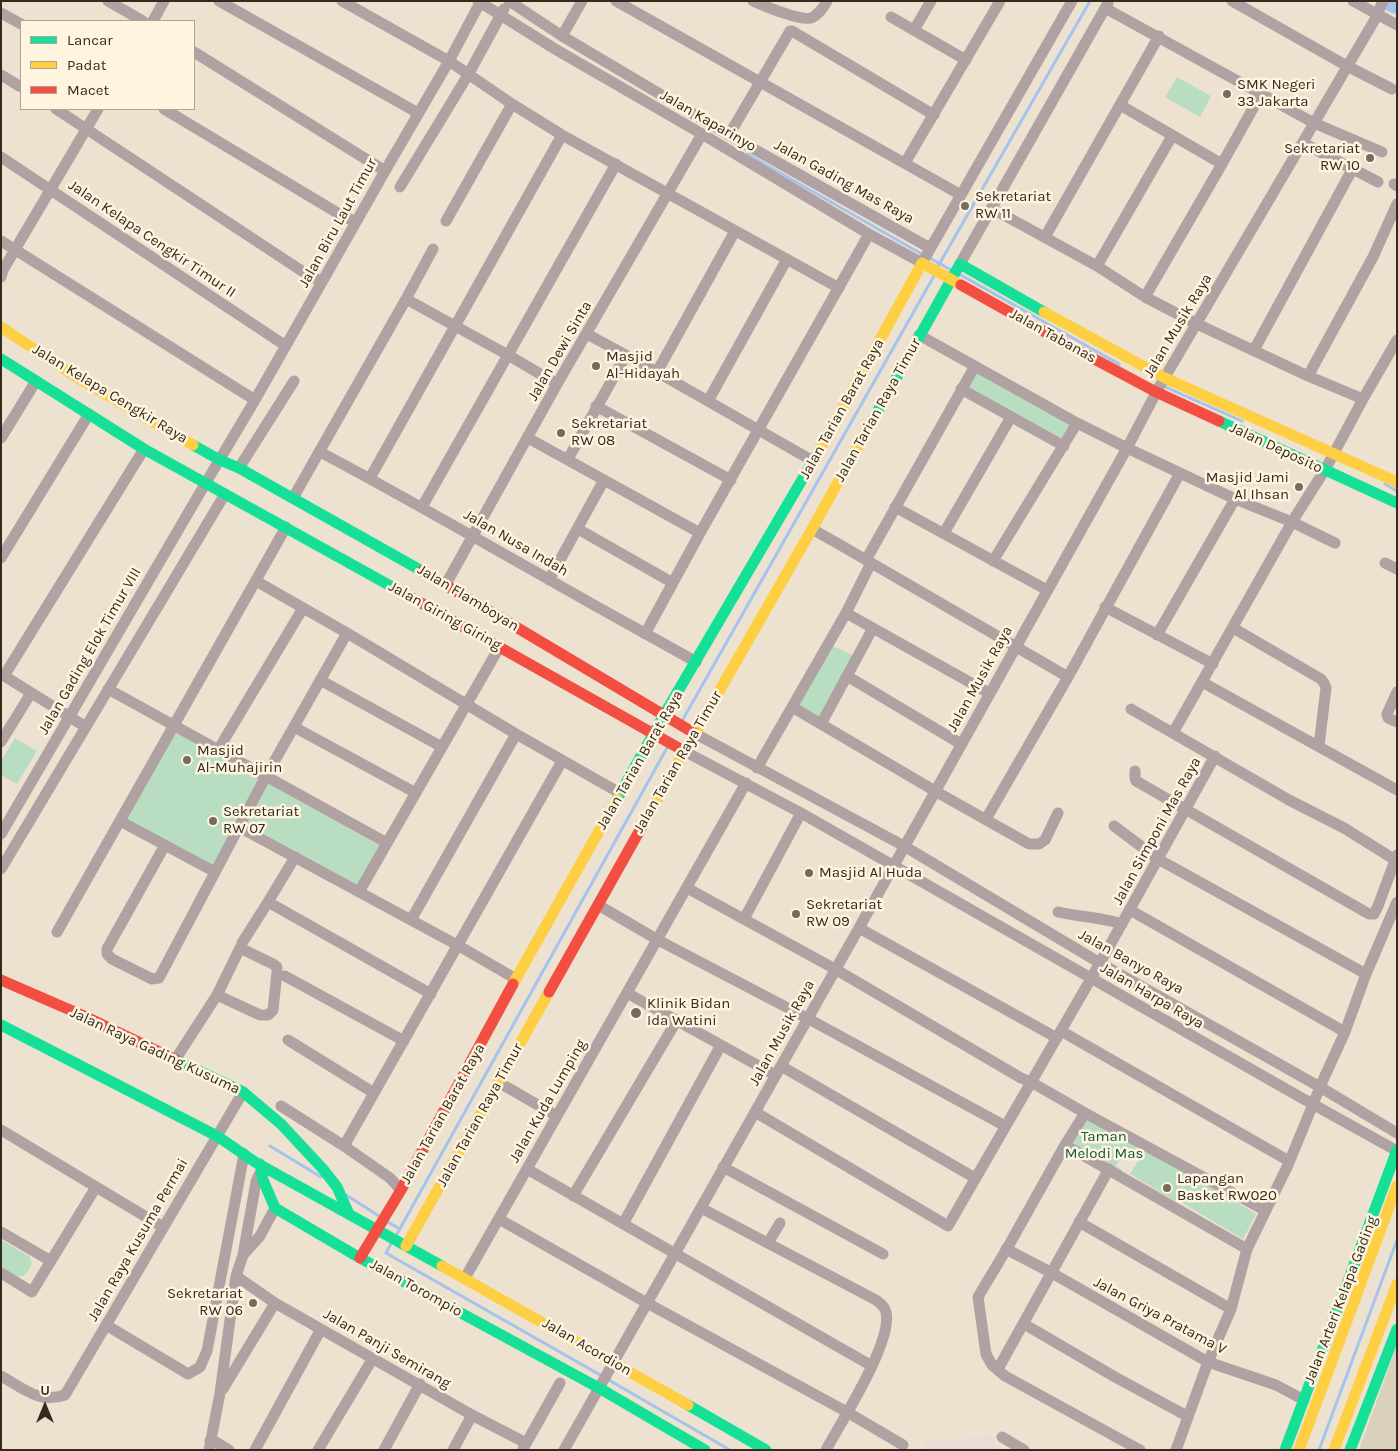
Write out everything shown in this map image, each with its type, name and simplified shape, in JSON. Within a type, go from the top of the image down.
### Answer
[{"type":"street","points":[[108,1],[141,20]]},
{"type":"street","points":[[154,20],[164,1]]},
{"type":"street","points":[[219,1],[418,113]]},
{"type":"street","points":[[342,1],[450,62],[562,135],[839,288]]},
{"type":"street","points":[[562,36],[582,1]]},
{"type":"street","points":[[616,1],[961,195]]},
{"type":"street","points":[[753,1],[799,18],[811,18],[823,8],[827,1]]},
{"type":"street","points":[[914,30],[931,1]]},
{"type":"street","points":[[905,163],[1000,1]]},
{"type":"street","points":[[926,265],[930,248],[1072,1]]},
{"type":"street","points":[[1232,1],[1347,66],[1392,89]]},
{"type":"street","points":[[1353,1],[1380,9],[1397,25]]},
{"type":"street","name":"Jalan Biru Laut Timur","points":[[222,460],[418,113],[450,62],[481,2]]},
{"type":"street","name":"Jalan Kaparinyo","points":[[481,2],[555,49],[869,234],[926,265]]},
{"type":"street","points":[[400,187],[467,74],[499,13],[510,2]]},
{"type":"street","name":"Jalan Gading Mas Raya","points":[[510,2],[562,36],[729,135],[930,248]]},
{"type":"street","points":[[1382,152],[1314,123],[1158,36],[1107,4],[960,264],[1160,385],[1329,463],[1387,486]]},
{"type":"street","name":"Jalan Musik Raya","points":[[564,1450],[859,928],[1127,448],[1160,385],[1380,9]]},
{"type":"street","points":[[1,13],[20,23]]},
{"type":"street","points":[[891,17],[966,60]]},
{"type":"street","points":[[729,135],[790,31],[934,115]]},
{"type":"street","points":[[1045,237],[1158,36]]},
{"type":"street","points":[[195,53],[385,171]]},
{"type":"street","points":[[1,74],[20,86]]},
{"type":"street","points":[[1145,297],[1262,94]]},
{"type":"street","points":[[446,221],[512,104]]},
{"type":"street","points":[[1120,105],[1222,164]]},
{"type":"street","points":[[58,110],[308,275],[322,282]]},
{"type":"street","points":[[2,272],[97,110]]},
{"type":"street","points":[[166,110],[341,215],[356,222]]},
{"type":"street","name":"Jalan Dewi Sinta","points":[[446,584],[558,384],[702,134]]},
{"type":"street","points":[[370,478],[562,135]]},
{"type":"street","points":[[1097,266],[1172,136]]},
{"type":"street","points":[[1303,143],[1378,182]]},
{"type":"street","name":"Jalan Kelapa Cengkir Timur II","points":[[1,157],[286,346]]},
{"type":"street","points":[[422,507],[616,164]]},
{"type":"street","points":[[1254,350],[1353,168]]},
{"type":"street","points":[[1308,376],[1373,257],[1397,204]]},
{"type":"street","points":[[991,208],[1097,266],[1145,297],[1197,324],[1308,376],[1363,399]]},
{"type":"street","points":[[657,372],[736,231]]},
{"type":"street","points":[[645,634],[700,532],[869,234]]},
{"type":"street","points":[[1,241],[256,400]]},
{"type":"street","points":[[295,496],[411,302],[434,249]]},
{"type":"street","points":[[708,401],[787,259]]},
{"type":"street","name":"Jalan Tarian Raya Timur","points":[[404,1245],[598,905],[691,731],[812,530],[951,277],[960,264]]},
{"type":"street","name":"Jalan Tabanas","points":[[926,265],[951,277],[1068,345],[1160,385]]},
{"type":"street","name":"Jalan Tarian Barat Raya","points":[[360,1258],[401,1190],[620,794],[657,736],[696,662],[926,265]]},
{"type":"street","points":[[411,302],[558,384]]},
{"type":"street","name":"Jalan Kelapa Cengkir Raya","points":[[1,327],[78,378],[222,460]]},
{"type":"street","points":[[587,334],[813,461]]},
{"type":"street","points":[[919,335],[1077,423],[1180,474],[1292,522],[1335,543]]},
{"type":"street","points":[[1173,732],[1292,522],[1329,463],[1397,340]]},
{"type":"street","points":[[568,459],[626,355]]},
{"type":"street","name":"Jalan Kelapa Cengkir Raya","points":[[1,358],[144,449],[206,483]]},
{"type":"street","points":[[757,768],[846,613],[868,561],[895,507],[975,366]]},
{"type":"street","points":[[1,438],[36,381]]},
{"type":"street","points":[[237,468],[294,381]]},
{"type":"street","name":"Jalan Deposito","points":[[1160,385],[1329,463],[1387,486],[1397,503]]},
{"type":"street","points":[[961,389],[1064,446]]},
{"type":"street","points":[[596,406],[731,480]]},
{"type":"street","points":[[1,558],[89,414]]},
{"type":"street","points":[[944,534],[1011,417]]},
{"type":"street","points":[[993,561],[1077,423]]},
{"type":"street","points":[[528,438],[700,532]]},
{"type":"street","points":[[86,727],[3,675],[144,449]]},
{"type":"street","name":"Jalan Nusa Indah","points":[[320,452],[422,507],[696,662]]},
{"type":"street","name":"Jalan Flamboyan","points":[[222,460],[295,496],[691,731]]},
{"type":"street","name":"Jalan Gading Elok Timur VIII","points":[[3,827],[206,483],[222,460]]},
{"type":"street","points":[[986,819],[1068,677],[1180,474]]},
{"type":"street","points":[[549,580],[604,480]]},
{"type":"street","name":"Jalan Giring Giring","points":[[206,483],[681,749]]},
{"type":"street","points":[[1,869],[224,494]]},
{"type":"street","points":[[1157,635],[1235,499]]},
{"type":"street","points":[[895,507],[1047,590]]},
{"type":"street","points":[[57,932],[286,527]]},
{"type":"street","points":[[578,530],[673,583]]},
{"type":"street","points":[[812,530],[1068,677]]},
{"type":"street","points":[[1385,564],[1397,569]]},
{"type":"street","points":[[256,581],[620,794]]},
{"type":"street","points":[[1105,607],[1212,664]]},
{"type":"street","points":[[218,750],[302,608]]},
{"type":"street","points":[[846,613],[989,693]]},
{"type":"street","points":[[821,724],[873,628]]},
{"type":"street","points":[[1232,628],[1321,679],[1324,683],[1326,688],[1319,746]]},
{"type":"street","points":[[165,845],[108,946],[107,954],[112,959],[152,979],[159,978],[266,776],[347,633]]},
{"type":"street","points":[[359,892],[500,646]]},
{"type":"street","points":[[847,676],[961,744]]},
{"type":"street","points":[[320,680],[442,747]]},
{"type":"street","points":[[1202,682],[1397,790]]},
{"type":"street","points":[[108,689],[387,844]]},
{"type":"street","points":[[1397,692],[1387,714],[1388,718],[1397,722]]},
{"type":"street","points":[[1,742],[31,693]]},
{"type":"street","points":[[792,707],[1029,844],[1040,844],[1045,840],[1058,813]]},
{"type":"street","name":"Jalan Simponi Mas Raya","points":[[754,1112],[948,1226],[1095,972],[1216,756],[1131,709]]},
{"type":"street","points":[[294,726],[416,793]]},
{"type":"street","name":"Jalan Banyo Raya","points":[[691,731],[904,846],[1095,972],[1320,1087],[1397,1133]]},
{"type":"street","points":[[411,920],[516,734]]},
{"type":"street","points":[[681,749],[893,865]]},
{"type":"street","points":[[1136,776],[1185,809],[1370,914],[1374,914],[1396,858],[1290,800],[1216,756]]},
{"type":"street","points":[[344,1146],[459,946],[562,761]]},
{"type":"street","name":"Jalan Kuda Lumping","points":[[465,1278],[746,783]]},
{"type":"street","points":[[744,919],[801,813]]},
{"type":"street","points":[[120,821],[215,872]]},
{"type":"street","points":[[1114,826],[1158,859],[1366,974]]},
{"type":"street","points":[[239,827],[459,946],[516,979]]},
{"type":"street","points":[[175,1060],[217,995],[241,946],[295,857]]},
{"type":"street","name":"Jalan Harpa Raya","points":[[893,865],[1095,972],[1314,1105],[1397,1150]]},
{"type":"street","points":[[687,888],[835,969],[1021,1078],[1266,1211]]},
{"type":"street","points":[[268,902],[431,994]]},
{"type":"street","points":[[1176,1450],[1208,1362],[1231,1309],[1247,1249],[1290,1162],[1397,902]]},
{"type":"street","points":[[598,905],[658,940],[807,1018],[1005,1126]]},
{"type":"street","points":[[1130,910],[1345,1032]]},
{"type":"street","points":[[1058,912],[1107,919],[1122,924]]},
{"type":"street","points":[[859,928],[1059,1034],[1290,1162]]},
{"type":"street","points":[[217,995],[260,1015],[268,1014],[273,1010],[278,972],[276,967],[241,946]]},
{"type":"street","points":[[285,976],[404,1041]]},
{"type":"street","name":"Jalan Raya Gading Kusuma","points":[[1,980],[84,1016],[243,1092],[281,1124],[322,1168],[339,1192],[348,1212]]},
{"type":"street","points":[[627,993],[721,1045],[778,1071],[975,1178]]},
{"type":"street","points":[[573,1196],[677,1020]]},
{"type":"street","points":[[1,1025],[217,1136],[262,1168],[348,1212],[381,1225],[404,1245]]},
{"type":"street","points":[[288,1040],[374,1093]]},
{"type":"street","points":[[623,1224],[721,1045]]},
{"type":"street","points":[[498,1082],[557,1116]]},
{"type":"street","name":"Jalan Raya Kusuma Permai","points":[[1,1376],[36,1397],[55,1399],[65,1395],[243,1092]]},
{"type":"street","points":[[281,1106],[390,1178],[401,1190]]},
{"type":"street","points":[[1085,1113],[978,1297],[986,1354],[992,1365],[1005,1376],[1140,1450]]},
{"type":"street","points":[[1,1130],[163,1227]]},
{"type":"street","points":[[1065,1145],[1247,1249]]},
{"type":"street","name":"Jalan Arteri Kelapa Gading","points":[[1299,1450],[1378,1221],[1397,1150]]},
{"type":"street","points":[[106,1324],[188,1374],[200,1367],[207,1351],[244,1154]]},
{"type":"street","points":[[723,1167],[883,1254]]},
{"type":"street","points":[[243,1255],[260,1236],[275,1208],[262,1168]]},
{"type":"street","points":[[210,1445],[220,1393],[236,1276],[243,1255],[256,1182],[262,1168]]},
{"type":"street","points":[[527,1169],[872,1366]]},
{"type":"street","points":[[998,1369],[1108,1169]]},
{"type":"street","points":[[1,1273],[32,1292],[96,1186]]},
{"type":"street","name":"Jalan Arteri Kelapa Gading","points":[[1285,1450],[1378,1221],[1397,1186]]},
{"type":"street","name":"Jalan Torompio","points":[[275,1208],[360,1258],[600,1386],[705,1450]]},
{"type":"street","points":[[701,1208],[876,1300],[886,1311],[887,1320],[882,1342],[872,1366],[826,1450]]},
{"type":"street","points":[[498,1219],[847,1412],[903,1445]]},
{"type":"street","points":[[1079,1222],[1231,1309]]},
{"type":"street","points":[[768,1243],[780,1223]]},
{"type":"street","points":[[1,1232],[51,1261]]},
{"type":"street","name":"Jalan Acordion","points":[[404,1245],[766,1450]]},
{"type":"street","name":"Jalan Griya Pratama V","points":[[1006,1250],[1052,1273],[1208,1362],[1276,1385],[1304,1400]]},
{"type":"street","name":"Jalan Panji Semirang","points":[[236,1276],[275,1303],[420,1384],[524,1447]]},
{"type":"street","points":[[1334,1450],[1397,1284]]},
{"type":"street","points":[[220,1393],[275,1303]]},
{"type":"street","points":[[1024,1324],[1187,1416]]},
{"type":"street","points":[[255,1450],[321,1329]]},
{"type":"street","points":[[1350,1450],[1397,1329]]},
{"type":"street","points":[[318,1450],[373,1358]]},
{"type":"street","points":[[524,1447],[560,1383]]},
{"type":"street","points":[[384,1450],[420,1384]]},
{"type":"street","points":[[453,1450],[472,1415]]},
{"type":"street","points":[[1002,1437],[1024,1450]]},
{"type":"street","points":[[210,1445],[214,1441],[229,1450]]},
{"type":"shaded area","points":[[1397,1345],[1397,1450],[1359,1450]]},
{"type":"shaded area","points":[[992,1436],[995,1450],[926,1450],[925,1442]]},
{"type":"green space","points":[[1177,77],[1211,96],[1200,117],[1165,97]]},
{"type":"green space","points":[[980,369],[1072,424],[1063,439],[969,388]]},
{"type":"green space","points":[[826,643],[853,655],[820,721],[795,706]]},
{"type":"green space","points":[[175,731],[380,846],[357,886],[239,820],[212,866],[125,818]]},
{"type":"green space","points":[[15,738],[37,751],[17,784],[1,775],[1,761]]},
{"type":"green space","name":"Taman Melodi Mas","points":[[1085,1117],[1137,1146],[1132,1154],[1125,1150],[1116,1166],[1122,1170],[1121,1173],[1070,1144]]},
{"type":"green space","points":[[1146,1148],[1256,1214],[1243,1239],[1130,1174]]},
{"type":"green space","points":[[1,1240],[29,1256],[32,1263],[29,1270],[23,1276],[17,1277],[1,1268]]},
{"type":"waterway","points":[[937,268],[1090,1]]},
{"type":"waterway","points":[[1390,1],[1397,4]]},
{"type":"waterway","points":[[747,154],[920,253]]},
{"type":"waterway","points":[[928,257],[951,270]]},
{"type":"waterway","points":[[959,274],[1119,364]]},
{"type":"waterway","points":[[682,721],[934,276]]},
{"type":"waterway","points":[[1163,386],[1242,421]]},
{"type":"waterway","points":[[1385,484],[1397,491]]},
{"type":"waterway","points":[[397,1234],[668,746]]},
{"type":"waterway","points":[[270,1146],[321,1177]]},
{"type":"waterway","points":[[346,1195],[379,1216]]},
{"type":"waterway","points":[[386,1221],[400,1229]]},
{"type":"waterway","points":[[1319,1450],[1397,1240]]},
{"type":"waterway","points":[[392,1242],[386,1253],[602,1376]]},
{"type":"waterway","points":[[607,1379],[730,1450]]},
{"type":"traffic: fast","points":[[866,432],[960,264],[1044,312]]},
{"type":"traffic: fast","points":[[1,359],[144,449],[414,599]]},
{"type":"traffic: fast","points":[[1219,421],[1397,503]]},
{"type":"traffic: fast","points":[[193,445],[239,468],[422,571]]},
{"type":"traffic: fast","points":[[617,799],[820,449]]},
{"type":"traffic: fast","points":[[1,1025],[217,1136],[255,1162],[442,1266]]},
{"type":"traffic: fast","points":[[176,1060],[243,1092],[281,1124],[337,1187],[348,1212]]},
{"type":"traffic: fast","points":[[1285,1450],[1397,1150]]},
{"type":"traffic: fast","points":[[260,1164],[263,1180],[275,1208],[360,1258],[599,1388],[705,1450]]},
{"type":"traffic: fast","points":[[1350,1450],[1397,1329]]},
{"type":"traffic: fast","points":[[688,1405],[766,1450]]},
{"type":"traffic: slow","points":[[820,449],[922,263],[961,285]]},
{"type":"traffic: slow","points":[[1044,312],[1165,378],[1397,482]]},
{"type":"traffic: slow","points":[[1,327],[78,378],[193,445]]},
{"type":"traffic: slow","points":[[654,805],[866,432]]},
{"type":"traffic: slow","points":[[513,984],[617,799]]},
{"type":"traffic: slow","points":[[406,1246],[549,992]]},
{"type":"traffic: slow","points":[[1299,1450],[1397,1186]]},
{"type":"traffic: slow","points":[[442,1266],[688,1405]]},
{"type":"traffic: slow","points":[[1334,1450],[1397,1284]]},
{"type":"traffic: jam","points":[[961,285],[1156,392],[1219,421]]},
{"type":"traffic: jam","points":[[422,571],[694,733]]},
{"type":"traffic: jam","points":[[414,599],[684,751]]},
{"type":"traffic: jam","points":[[549,992],[654,805]]},
{"type":"traffic: jam","points":[[1,980],[84,1016],[176,1060]]},
{"type":"traffic: jam","points":[[360,1258],[401,1190],[513,984]]},
{"type":"place","name":"SMK Negeri 33 Jakarta","points":[[1227,94]]},
{"type":"place","name":"Sekretariat RW 10","points":[[1370,158]]},
{"type":"place","name":"Sekretariat RW 11","points":[[965,206]]},
{"type":"place","name":"Masjid Al-Hidayah","points":[[596,366]]},
{"type":"place","name":"Sekretariat RW 08","points":[[561,433]]},
{"type":"place","name":"Masjid Jami Al Ihsan","points":[[1299,487]]},
{"type":"place","name":"Masjid Al-Muhajirin","points":[[187,760]]},
{"type":"place","name":"Sekretariat RW 07","points":[[213,821]]},
{"type":"place","name":"Masjid Al Huda","points":[[809,873]]},
{"type":"place","name":"Sekretariat RW 09","points":[[796,914]]},
{"type":"place","name":"Klinik Bidan Ida Watini","points":[[636,1013]]},
{"type":"place","name":"Lapangan Basket RW020","points":[[1167,1188]]},
{"type":"place","name":"Sekretariat RW 06","points":[[253,1303]]}]
